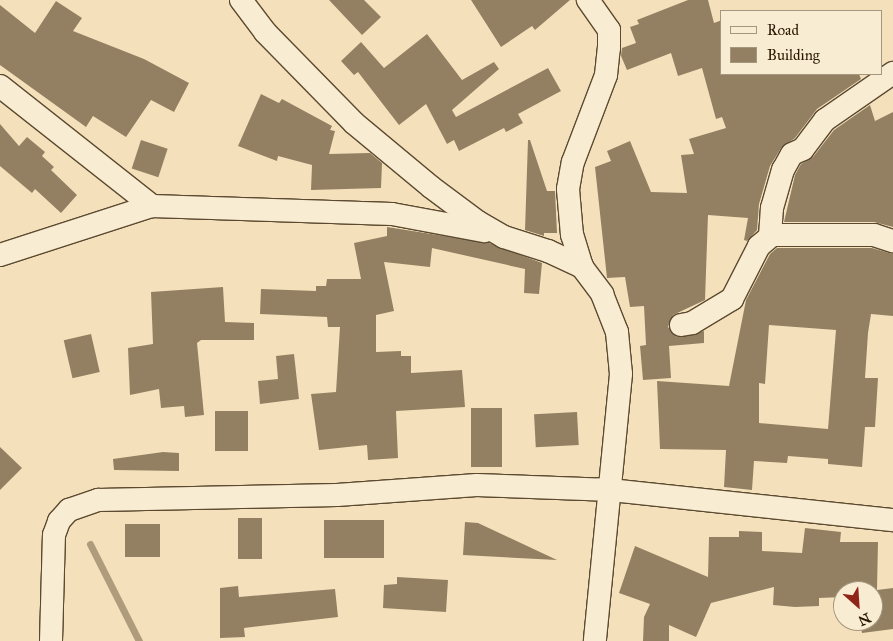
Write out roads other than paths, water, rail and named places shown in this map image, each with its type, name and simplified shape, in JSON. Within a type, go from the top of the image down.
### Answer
[{"type":"street","points":[[241,0],[265,32],[354,123],[431,187],[478,222],[504,237]]},
{"type":"street","points":[[588,0],[609,30],[609,48],[606,75],[573,162],[568,189],[572,235],[582,267],[602,294],[617,332],[621,374],[595,641]]},
{"type":"street","points":[[770,236],[772,208],[783,170],[792,154],[803,149],[824,120],[893,73]]},
{"type":"street","points":[[0,86],[152,206]]},
{"type":"street","points":[[0,254],[152,206],[392,214],[433,220],[504,237],[560,256],[582,267]]},
{"type":"street","points":[[681,325],[692,323],[732,299],[759,246],[770,236],[874,235],[893,241]]},
{"type":"street","points":[[51,641],[54,535],[59,521],[68,510],[98,500],[337,495],[476,485],[611,490],[893,520]]},
{"type":"waterway","points":[[90,544],[139,641]]}]
